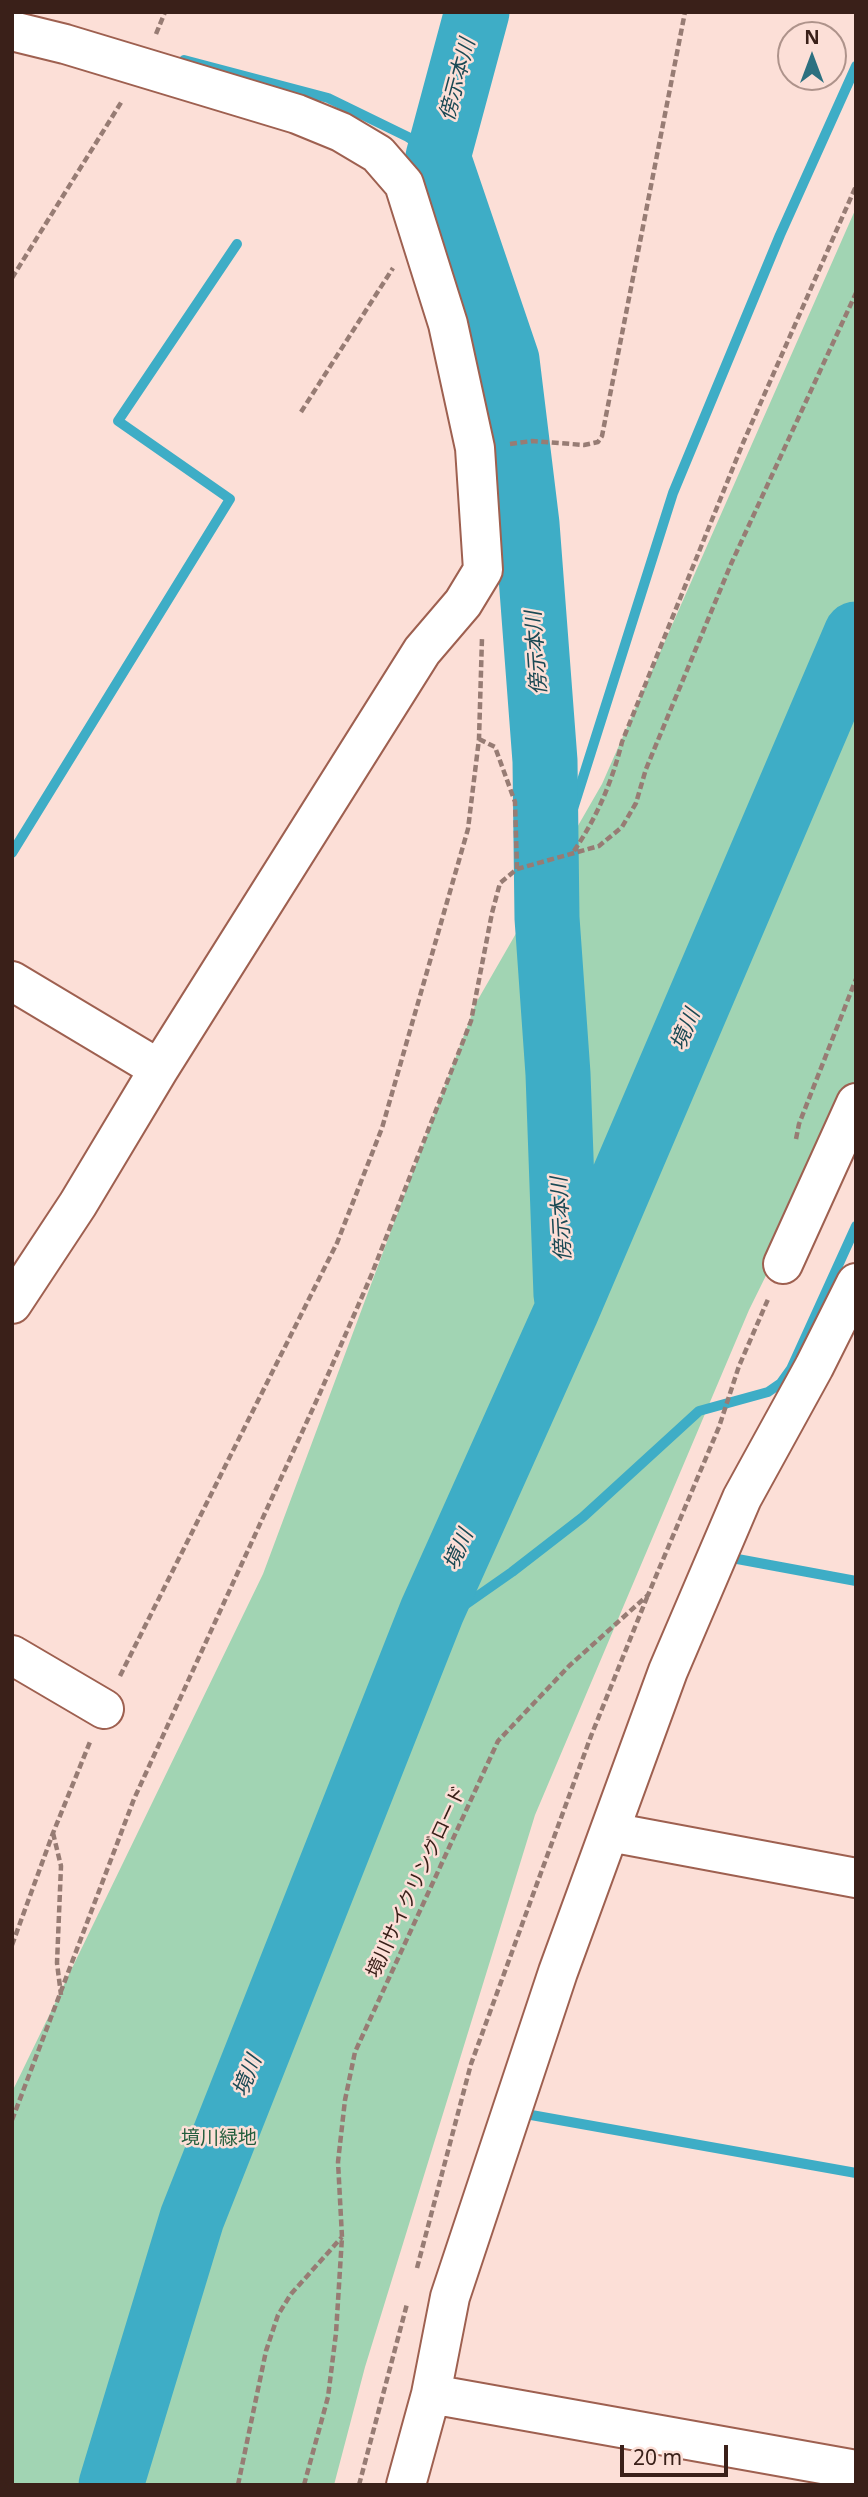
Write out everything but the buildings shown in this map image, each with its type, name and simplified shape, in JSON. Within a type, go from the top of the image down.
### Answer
[{"type":"street","points":[[12,31],[65,44],[298,114],[341,132],[378,155],[404,184],[449,324],[475,448],[483,570],[463,603],[422,651],[159,1069],[78,1204],[12,1304]]},
{"type":"street","points":[[12,981],[159,1069]]},
{"type":"street","points":[[783,1264],[856,1103]]},
{"type":"street","points":[[406,2485],[431,2394],[450,2297],[558,1972],[668,1671],[742,1498],[855,1289]]},
{"type":"street","points":[[12,1655],[104,1709]]},
{"type":"street","points":[[610,1832],[856,1878]]},
{"type":"street","points":[[431,2394],[856,2470]]},
{"type":"path","points":[[12,278],[142,68],[165,12]]},
{"type":"path","points":[[504,445],[532,441],[584,445],[598,442],[603,436],[685,12]]},
{"type":"path","points":[[573,852],[588,830],[613,779],[622,742],[743,443],[856,186]]},
{"type":"path","points":[[301,412],[388,274],[408,249],[421,239]]},
{"type":"path","points":[[12,2120],[134,1799],[371,1276],[471,1021],[500,884],[517,869],[598,846],[622,827],[636,803],[646,769],[731,565],[856,293]]},
{"type":"path","points":[[12,1945],[53,1833],[104,1709],[337,1243],[386,1115],[468,829],[479,739],[482,626]]},
{"type":"path","points":[[479,739],[495,747],[515,802],[517,869]]},
{"type":"path","name":"境川サイクリングロード","points":[[304,2485],[328,2397],[336,2333],[342,2237],[338,2162],[345,2100],[355,2052],[498,1741],[569,1666],[648,1595],[719,1427],[739,1366]]},
{"type":"path","points":[[415,2275],[471,2064],[591,1736],[648,1595]]},
{"type":"path","points":[[53,1833],[61,1866],[57,1963],[61,1996]]},
{"type":"path","points":[[238,2485],[261,2376],[278,2315],[291,2294],[342,2237]]},
{"type":"path","points":[[359,2485],[408,2301]]},
{"type":"green space","name":"境川緑地","points":[[856,208],[856,1093],[749,1310],[535,1815],[365,2367],[334,2485],[12,2485],[12,2092],[263,1574],[476,1003],[602,784]]},
{"type":"waterway","name":"傍示本川","points":[[477,12],[438,157],[507,360],[527,524],[545,761],[547,918],[558,1074],[566,1295]]},
{"type":"waterway","points":[[184,60],[328,98],[408,137],[438,157]]},
{"type":"waterway","points":[[544,820],[559,822],[573,809],[673,493],[780,235],[856,66]]},
{"type":"waterway","points":[[12,853],[230,499],[118,421],[237,244]]},
{"type":"waterway","name":"境川","points":[[111,2485],[192,2218],[432,1611],[567,1310],[856,634]]},
{"type":"waterway","points":[[422,1635],[512,1572],[583,1517],[699,1411],[768,1392],[781,1383],[791,1369],[856,1226]]},
{"type":"waterway","points":[[732,1558],[856,1581]]},
{"type":"waterway","points":[[520,2113],[856,2173]]}]
